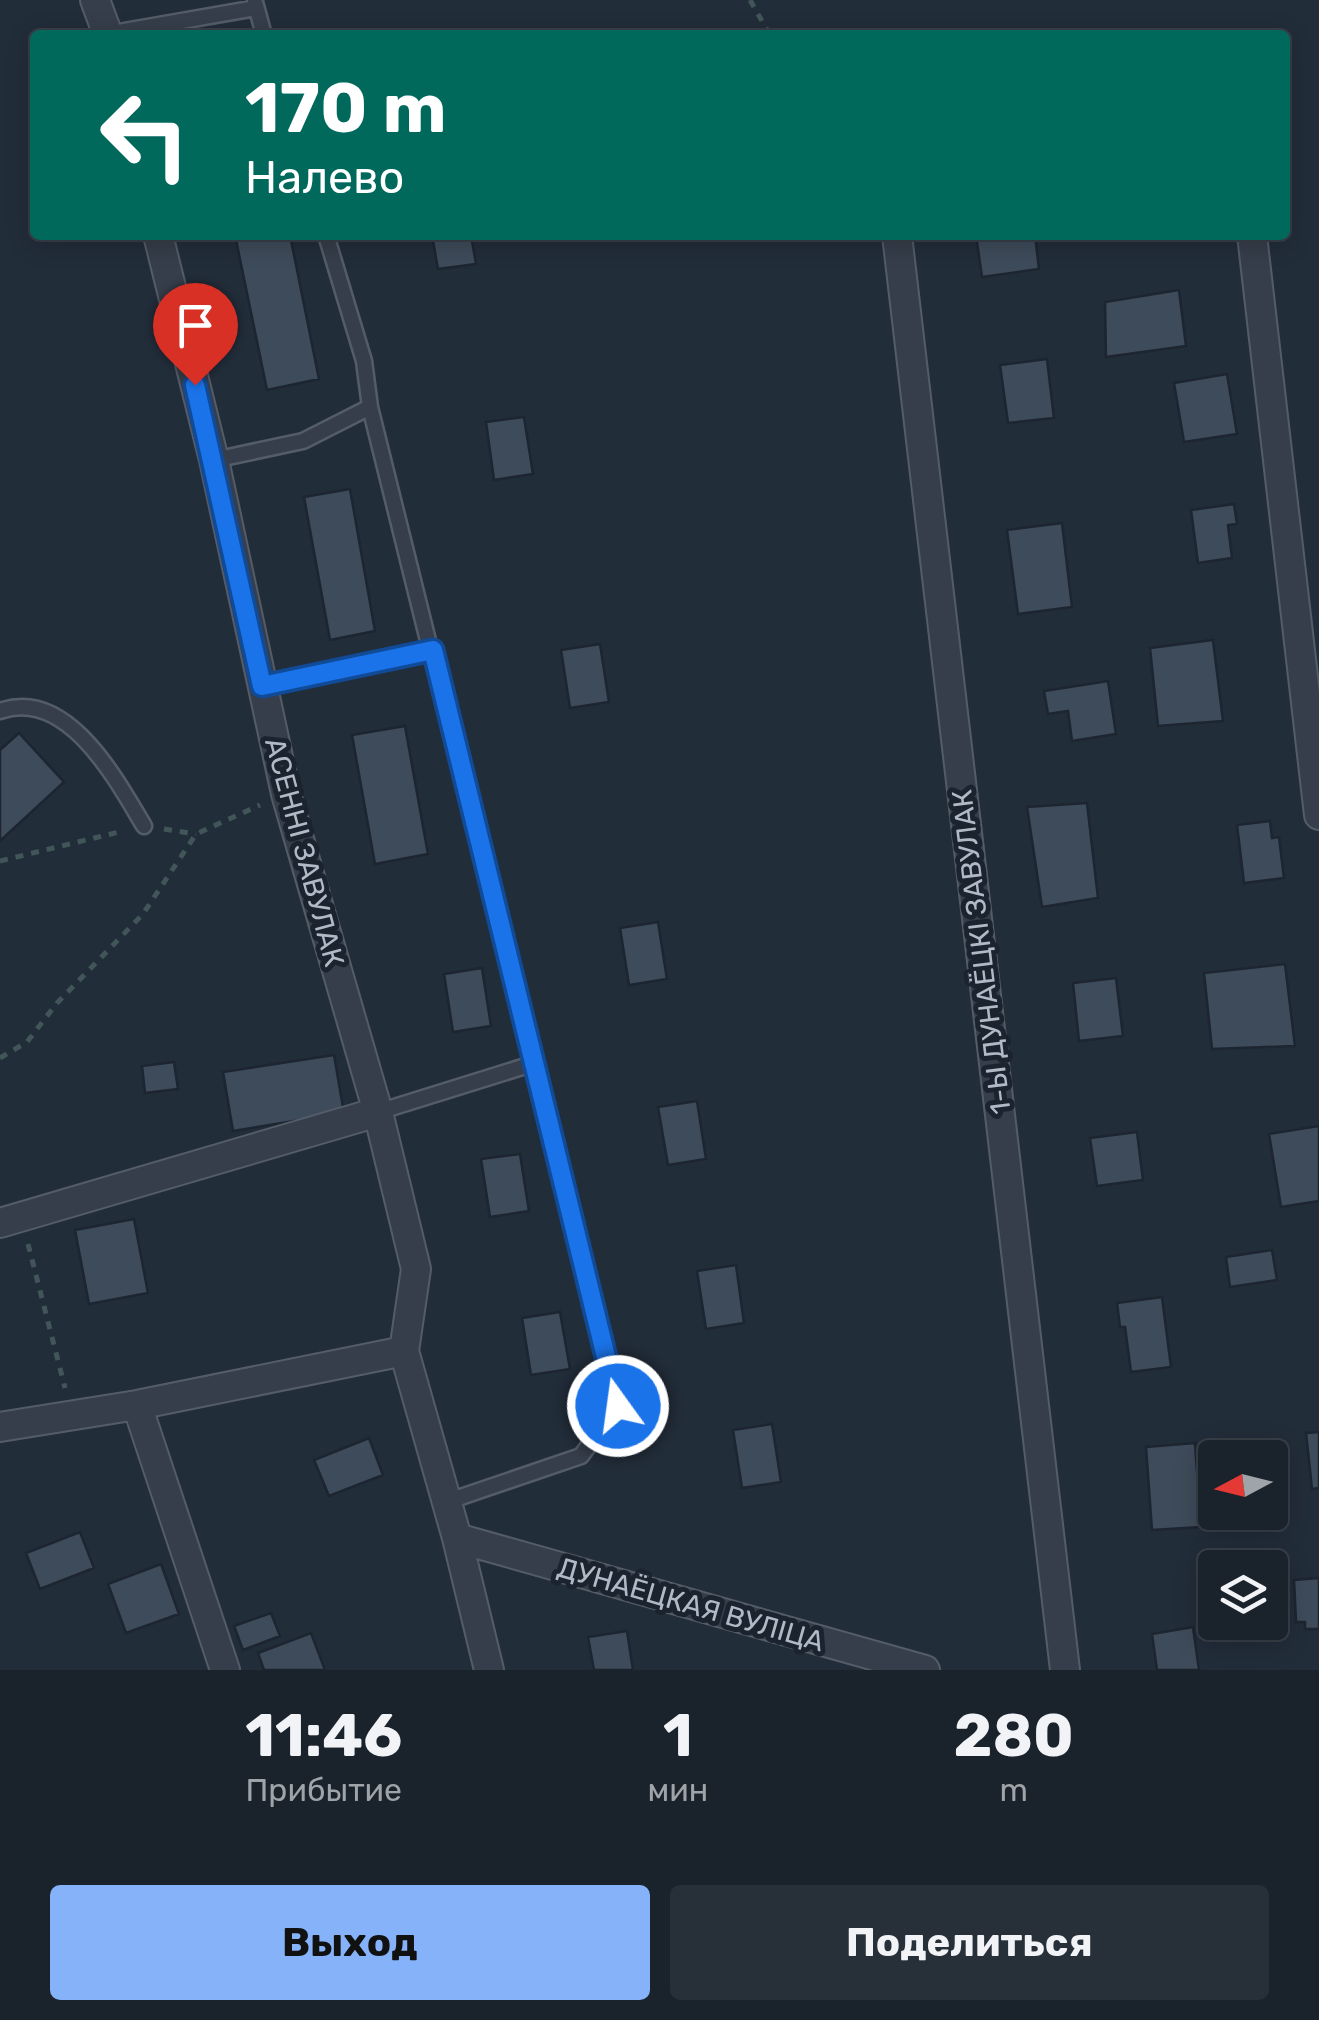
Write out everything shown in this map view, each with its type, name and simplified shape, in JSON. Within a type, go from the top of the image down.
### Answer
[{"type":"street","points":[[95,0],[106,30]]},
{"type":"street","name":"АСЕННІ ЗАВУЛАК","points":[[159,240],[214,460],[286,794],[378,1112],[416,1269],[404,1351],[457,1538],[489,1670]]},
{"type":"street","name":"1-Ы ДУНАЁЦКІ ЗАВУЛАК","points":[[899,240],[1064,1670]]},
{"type":"street","points":[[1253,240],[1319,816]]},
{"type":"street","points":[[10,1220],[378,1112]]},
{"type":"street","points":[[0,1427],[404,1351]]},
{"type":"street","points":[[138,1404],[225,1670]]},
{"type":"street","name":"ДУНАЁЦКАЯ ВУЛІЦА","points":[[457,1538],[925,1670]]},
{"type":"lane","points":[[132,30],[255,4],[263,30]]},
{"type":"lane","points":[[328,240],[364,361],[370,407],[618,1406],[581,1456],[445,1502]]},
{"type":"lane","points":[[214,460],[303,441],[370,407]]},
{"type":"lane","points":[[262,686],[433,650]]},
{"type":"lane","points":[[0,711],[16,706],[53,714],[95,748],[144,826]]},
{"type":"lane","points":[[378,1112],[532,1064]]},
{"type":"path","points":[[750,0],[767,30]]},
{"type":"path","points":[[0,861],[144,826],[196,834],[286,794]]},
{"type":"path","points":[[0,1058],[27,1042],[57,1002],[144,914],[196,834]]},
{"type":"path","points":[[10,1220],[72,1416]]},
{"type":"building","points":[[236,240],[291,240],[319,379],[267,390]]},
{"type":"building","points":[[433,240],[472,240],[476,264],[438,269]]},
{"type":"building","points":[[977,240],[1036,240],[1039,269],[982,277]]},
{"type":"building","points":[[1179,290],[1186,346],[1106,357],[1105,302]]},
{"type":"building","points":[[1047,359],[1054,418],[1008,423],[1000,365]]},
{"type":"building","points":[[1227,374],[1237,434],[1184,442],[1174,383]]},
{"type":"building","points":[[524,417],[533,474],[494,480],[486,422]]},
{"type":"building","points":[[350,489],[375,631],[330,640],[304,497]]},
{"type":"building","points":[[1234,504],[1237,524],[1228,525],[1232,558],[1198,563],[1191,510]]},
{"type":"building","points":[[1062,523],[1072,607],[1018,614],[1007,530]]},
{"type":"building","points":[[1213,640],[1223,721],[1158,726],[1150,648]]},
{"type":"building","points":[[600,644],[609,702],[570,708],[561,650]]},
{"type":"building","points":[[1108,681],[1116,734],[1072,741],[1068,711],[1048,714],[1044,691]]},
{"type":"building","points":[[405,726],[428,854],[375,864],[352,735]]},
{"type":"building","points":[[19,733],[64,782],[0,841],[0,750]]},
{"type":"building","points":[[1087,803],[1098,898],[1042,907],[1027,807]]},
{"type":"building","points":[[1270,821],[1272,838],[1279,837],[1284,878],[1244,883],[1237,825]]},
{"type":"building","points":[[658,922],[667,979],[629,985],[620,928]]},
{"type":"building","points":[[1285,964],[1295,1046],[1212,1049],[1204,973]]},
{"type":"building","points":[[482,968],[491,1026],[453,1032],[444,974]]},
{"type":"building","points":[[1116,978],[1123,1036],[1079,1041],[1073,983]]},
{"type":"building","points":[[334,1055],[344,1113],[233,1131],[223,1072]]},
{"type":"building","points":[[174,1062],[178,1089],[145,1093],[142,1066]]},
{"type":"building","points":[[697,1101],[706,1159],[668,1165],[658,1107]]},
{"type":"building","points":[[1319,1126],[1319,1201],[1281,1207],[1269,1134]]},
{"type":"building","points":[[1137,1132],[1143,1180],[1097,1186],[1090,1138]]},
{"type":"building","points":[[520,1154],[529,1211],[490,1217],[481,1159]]},
{"type":"building","points":[[134,1219],[148,1293],[89,1304],[75,1230]]},
{"type":"building","points":[[1272,1250],[1277,1280],[1230,1287],[1226,1257]]},
{"type":"building","points":[[736,1265],[744,1323],[706,1329],[697,1271]]},
{"type":"building","points":[[1162,1297],[1171,1367],[1131,1372],[1125,1327],[1120,1327],[1117,1303]]},
{"type":"building","points":[[560,1312],[570,1369],[531,1375],[522,1318]]},
{"type":"building","points":[[772,1424],[781,1482],[742,1488],[733,1430]]},
{"type":"building","points":[[1319,1432],[1319,1488],[1312,1489],[1306,1433]]},
{"type":"building","points":[[369,1438],[383,1475],[329,1496],[314,1460]]},
{"type":"building","points":[[1195,1443],[1198,1527],[1152,1530],[1146,1447]]},
{"type":"building","points":[[80,1532],[94,1568],[40,1589],[26,1553]]},
{"type":"building","points":[[161,1564],[179,1614],[126,1633],[108,1584]]},
{"type":"building","points":[[1319,1578],[1319,1629],[1305,1629],[1305,1622],[1296,1622],[1294,1580]]},
{"type":"building","points":[[271,1613],[280,1636],[243,1650],[234,1626]]},
{"type":"building","points":[[1193,1627],[1199,1670],[1157,1670],[1152,1634]]},
{"type":"building","points":[[627,1631],[633,1670],[594,1670],[588,1637]]},
{"type":"building","points":[[311,1633],[325,1670],[264,1670],[258,1653]]},
{"type":"route","points":[[195,385],[262,686],[433,650],[618,1406]]}]
